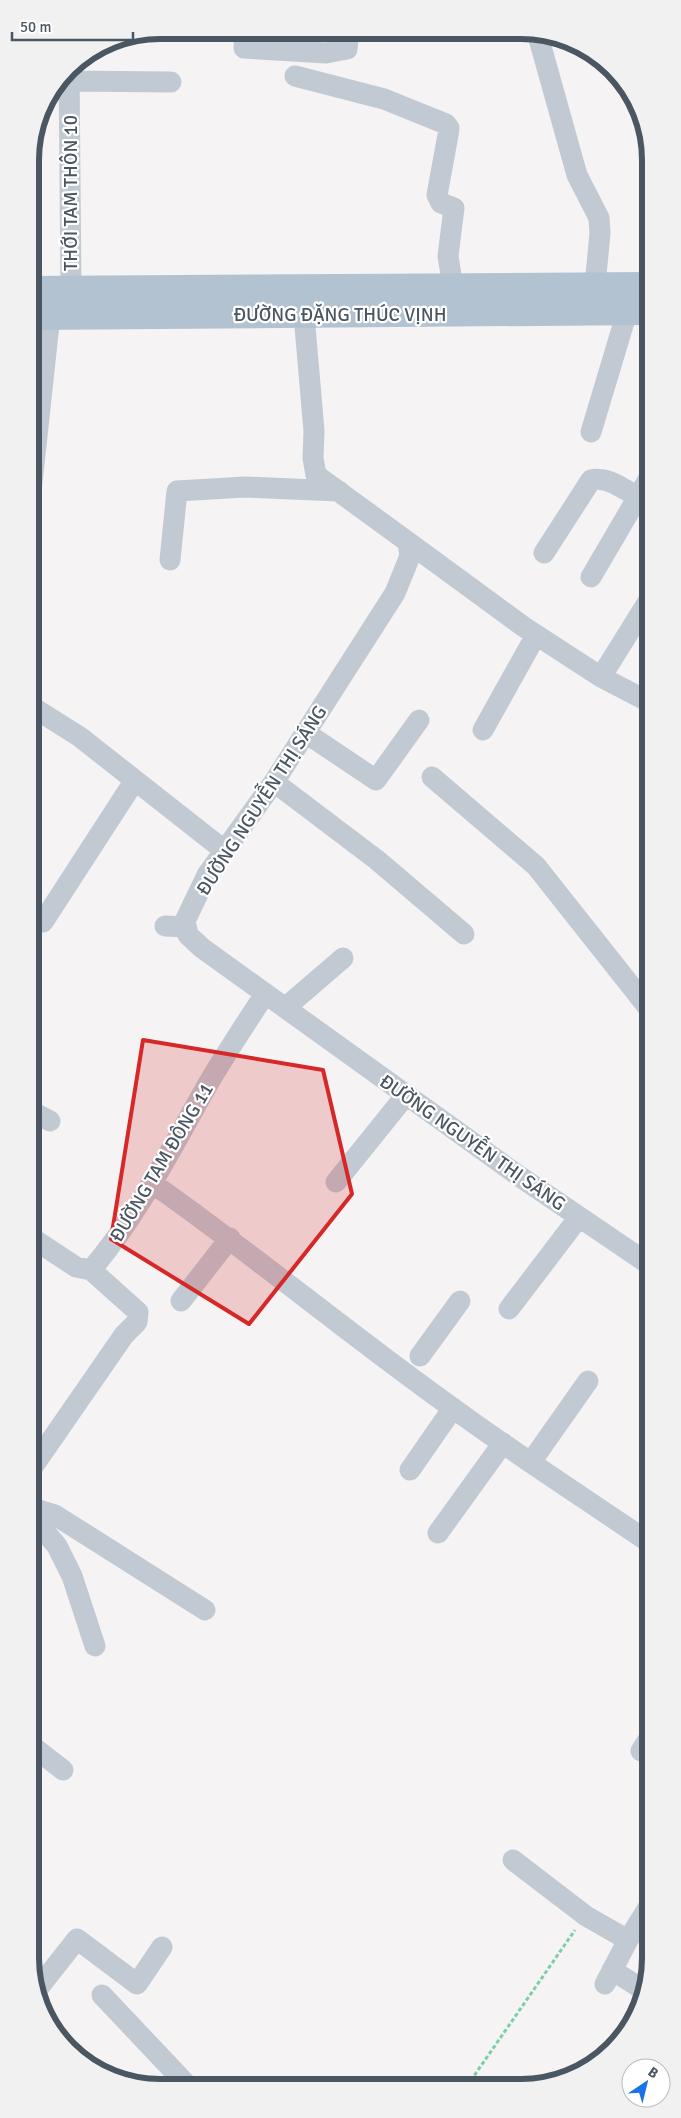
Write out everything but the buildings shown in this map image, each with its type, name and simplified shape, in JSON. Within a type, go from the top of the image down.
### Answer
[{"type":"main road","name":"ĐƯỜNG ĐẶNG THÚC VỊNH","points":[[39,290],[642,286]]},
{"type":"main road","name":"ĐƯỜNG ĐẶNG THÚC VỊNH","points":[[40,315],[638,312]]},
{"type":"street","points":[[245,39],[244,48],[326,53],[347,49],[348,39]]},
{"type":"street","points":[[539,40],[577,175],[600,218],[595,286]]},
{"type":"street","points":[[74,74],[171,82]]},
{"type":"street","points":[[295,76],[384,99],[446,124],[449,128],[437,195],[441,203],[454,208],[448,256],[453,288]]},
{"type":"street","name":"THỚI TAM THÔN 10","points":[[69,80],[71,290]]},
{"type":"street","points":[[590,432],[638,312]]},
{"type":"street","points":[[39,335],[40,315]]},
{"type":"street","points":[[304,315],[316,476],[536,635],[601,677],[642,698]]},
{"type":"street","points":[[544,553],[591,480],[598,478],[610,482],[638,497]]},
{"type":"street","points":[[170,560],[177,491],[245,487],[339,491]]},
{"type":"street","points":[[591,578],[642,490]]},
{"type":"street","name":"ĐƯỜNG NGUYỄN THỊ SÁNG","points":[[408,542],[410,556],[395,593],[274,782],[207,875],[185,921],[175,926],[188,934],[202,948],[264,994],[642,1260]]},
{"type":"street","points":[[601,677],[642,611]]},
{"type":"street","points":[[483,730],[536,635]]},
{"type":"street","points":[[39,711],[80,737],[225,851]]},
{"type":"street","points":[[306,733],[376,780],[419,720]]},
{"type":"street","points":[[432,777],[536,866],[642,1000]]},
{"type":"street","points":[[43,922],[134,780]]},
{"type":"street","points":[[274,782],[377,860],[464,934]]},
{"type":"street","points":[[285,1008],[343,958]]},
{"type":"street","name":"ĐƯỜNG TAM ĐÔNG 11","points":[[91,1270],[152,1183],[209,1082],[264,994]]},
{"type":"street","points":[[336,1182],[406,1095]]},
{"type":"street","points":[[39,1115],[50,1121]]},
{"type":"street","points":[[152,1183],[230,1238],[312,1303],[453,1408],[642,1538]]},
{"type":"street","points":[[509,1308],[579,1217]]},
{"type":"street","points":[[180,1301],[230,1238]]},
{"type":"street","points":[[39,1243],[76,1267],[91,1270],[138,1312],[137,1322],[124,1335],[39,1458]]},
{"type":"street","points":[[420,1356],[460,1301]]},
{"type":"street","points":[[531,1462],[588,1381]]},
{"type":"street","points":[[410,1470],[453,1408]]},
{"type":"street","points":[[438,1533],[503,1443]]},
{"type":"street","points":[[39,1510],[55,1515],[205,1610]]},
{"type":"street","points":[[39,1525],[56,1546],[72,1576],[95,1646]]},
{"type":"street","points":[[39,1751],[63,1770]]},
{"type":"street","points":[[513,1860],[586,1916],[628,1940]]},
{"type":"street","points":[[638,1988],[609,1977],[642,1917]]},
{"type":"street","points":[[42,1984],[77,1939],[137,1984],[162,1947]]},
{"type":"street","points":[[102,1995],[181,2079]]},
{"type":"path","points":[[472,2079],[586,1916]]},
{"type":"highlighted area","points":[[143,1040],[323,1070],[352,1194],[249,1324],[111,1239]]}]
